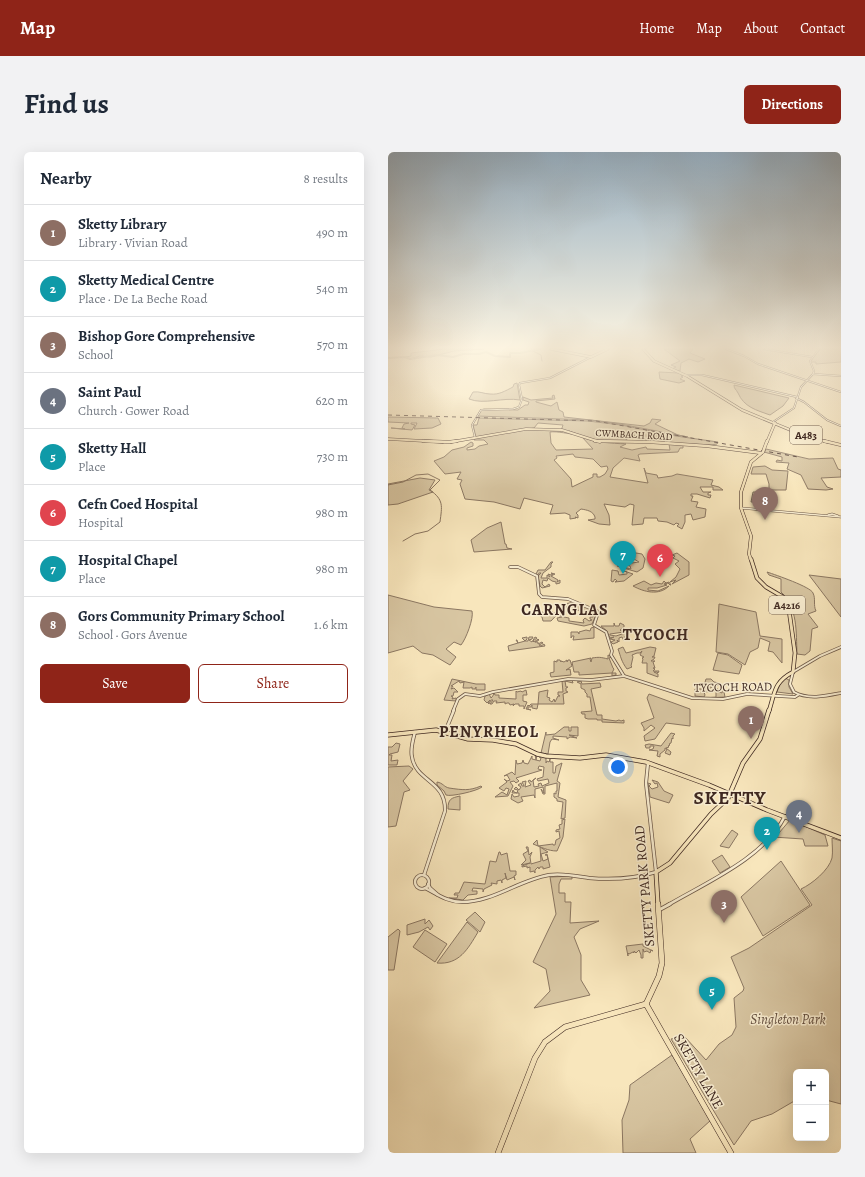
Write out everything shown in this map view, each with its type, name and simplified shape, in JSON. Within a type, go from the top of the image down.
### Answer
[{"type":"main road","name":"A483","points":[[719,396],[738,408],[774,423],[810,437],[841,444]]},
{"type":"main road","name":"A483","points":[[774,423],[808,437],[841,444]]},
{"type":"main road","name":"A4216","points":[[774,423],[763,451],[751,462],[741,492],[741,508],[751,536],[749,554],[757,578],[767,588],[783,597],[789,610],[792,622],[795,664],[794,671]]},
{"type":"main road","name":"CWMBACH ROAD","points":[[388,439],[449,442],[526,429],[538,429],[562,430],[601,442],[650,442],[763,451]]},
{"type":"main road","points":[[656,872],[674,859],[707,817],[728,798],[743,763],[760,739],[778,682],[787,674],[794,671]]},
{"type":"main road","points":[[388,735],[428,730],[445,732],[468,739],[493,740],[516,744],[536,754],[546,756],[580,758],[609,755],[648,763],[841,838]]},
{"type":"main road","name":"SKETTY PARK ROAD","points":[[646,1004],[659,976],[662,963],[656,872]]},
{"type":"main road","points":[[498,1153],[536,1058],[545,1042],[565,1027],[646,1004]]},
{"type":"main road","name":"SKETTY LANE","points":[[646,1004],[731,1152]]},
{"type":"street","points":[[475,438],[472,425],[480,411],[485,409],[518,408],[522,399],[521,396]]},
{"type":"street","points":[[792,396],[804,402],[829,422],[841,426]]},
{"type":"street","points":[[774,423],[794,408],[797,397]]},
{"type":"street","points":[[741,508],[826,516],[834,515],[841,517]]},
{"type":"street","points":[[445,732],[461,696],[468,693],[482,696],[493,692],[568,679],[592,680],[624,676],[611,655],[612,650],[606,632],[594,625],[598,613],[597,611],[568,598],[542,597],[539,595],[537,576],[518,567],[510,567]]},
{"type":"street","points":[[798,695],[790,686],[794,671],[820,656],[841,647]]},
{"type":"street","points":[[795,664],[801,668]]},
{"type":"street","name":"TYCOCH ROAD","points":[[624,676],[692,698],[723,699],[747,694],[795,696],[841,693]]},
{"type":"street","points":[[415,732],[412,751],[413,761],[417,771],[442,792],[446,803],[445,811],[424,875]]},
{"type":"street","name":"SKETTY PARK ROAD","points":[[648,763],[646,782],[656,872]]},
{"type":"street","points":[[658,911],[747,859],[779,828],[785,816]]},
{"type":"street","points":[[424,875],[418,877],[416,884],[420,889],[425,888],[444,899],[460,902],[473,901],[535,879],[551,875],[574,875],[604,878],[648,875],[656,872]]},
{"type":"street","points":[[424,875],[428,878],[430,888],[444,899]]},
{"type":"street","points":[[425,888],[428,884]]},
{"type":"green space","points":[[471,396],[519,396],[520,400],[507,399],[475,401],[469,399]]},
{"type":"green space","points":[[552,396],[554,396],[555,399],[536,402],[551,406],[557,402],[559,410],[563,412],[564,417],[644,426],[650,423],[652,419],[661,420],[655,424],[678,435],[688,437],[590,420],[477,416],[481,410],[484,409],[518,410],[525,405],[528,405],[529,402],[523,400],[523,397],[531,400],[553,398]]},
{"type":"green space","points":[[739,396],[779,396],[789,398],[783,406],[770,415],[755,410],[747,405]]},
{"type":"green space","points":[[388,417],[438,418],[441,424],[432,428],[414,429],[417,423],[411,423],[415,425],[412,430],[391,428],[405,429],[402,428],[404,424],[409,423],[388,422]]},
{"type":"green space","points":[[479,418],[588,421],[621,425],[676,436],[718,442],[717,444],[711,445],[645,442],[639,435],[626,437],[627,440],[622,441],[624,443],[591,439],[569,431],[578,435],[550,432],[551,443],[556,450],[593,449],[582,437],[598,442],[626,444],[620,447],[632,450],[646,447],[647,449],[670,450],[669,444],[683,445],[683,448],[680,448],[678,452],[640,454],[638,455],[640,461],[624,458],[613,468],[610,477],[648,483],[644,468],[646,473],[657,475],[658,478],[677,474],[713,480],[711,485],[719,487],[723,490],[713,490],[713,487],[700,487],[703,492],[711,492],[708,493],[708,495],[711,495],[710,498],[697,494],[691,494],[691,496],[693,496],[691,501],[698,502],[696,507],[706,509],[705,517],[693,520],[691,514],[685,515],[685,522],[682,529],[677,526],[679,524],[676,523],[674,525],[667,522],[658,521],[657,518],[644,518],[643,524],[632,525],[634,505],[630,504],[625,507],[604,504],[609,515],[610,525],[599,524],[588,520],[595,519],[595,517],[588,510],[581,509],[576,513],[578,518],[575,517],[576,518],[570,519],[570,515],[565,513],[550,514],[553,505],[524,498],[520,509],[494,502],[465,499],[460,484],[462,480],[457,479],[461,472],[445,474],[434,461],[444,457],[452,450],[464,447],[471,442],[473,443],[473,446],[467,448],[467,450],[475,449],[479,446],[488,444],[484,440],[474,440],[475,438],[528,429],[561,431],[563,425],[538,423],[534,428],[476,437],[473,425],[477,425]],"holes":[[[573,454],[575,457],[593,459],[601,467],[607,466],[608,469],[605,474],[600,477],[597,477],[597,474],[593,474],[593,477],[572,487],[571,479],[554,460],[557,458],[556,456]]]},
{"type":"green space","points":[[766,449],[809,459],[833,458],[838,469],[841,470],[841,477],[821,478],[827,487],[833,489],[808,489],[801,475],[787,469],[789,463],[776,462],[777,460],[782,461],[782,457],[764,452]]},
{"type":"green space","points":[[765,466],[772,470],[788,471],[786,490],[769,490],[766,474],[751,474],[753,467]]},
{"type":"green space","points":[[420,478],[435,480],[429,490],[433,492],[398,504],[388,505],[388,484]]},
{"type":"green space","points":[[753,492],[768,492],[765,502],[751,502]]},
{"type":"green space","points":[[501,522],[505,544],[507,548],[512,549],[474,552],[471,540],[487,528]]},
{"type":"green space","points":[[630,552],[642,554],[645,559],[643,568],[637,572],[617,566],[620,563],[623,567],[631,569],[630,566],[624,563],[625,561],[632,563],[639,562],[634,559],[624,559],[634,554],[632,553],[625,554],[618,559],[621,554]]},
{"type":"green space","points":[[677,553],[689,562],[689,575],[672,584],[676,580],[670,582],[676,577],[680,569],[675,564],[679,561],[673,558],[675,556],[672,555]]},
{"type":"green space","points":[[551,562],[553,562],[551,567],[543,573],[541,578],[547,578],[547,575],[550,577],[548,574],[553,574],[551,573],[555,574],[551,576],[558,580],[557,582],[560,580],[560,583],[556,584],[556,582],[548,578],[547,581],[543,580],[542,584],[545,587],[549,584],[550,586],[542,588],[540,586],[538,576],[541,573],[538,575],[536,574],[538,570],[545,570]]},
{"type":"green space","points":[[612,570],[618,571],[619,575],[627,574],[627,572],[633,574],[624,581],[615,582],[617,581],[615,579],[613,582],[611,581]]},
{"type":"green space","points":[[767,572],[785,578],[811,590],[813,593],[816,611],[808,614],[818,627],[812,629],[810,651],[805,655],[797,654],[795,621],[791,605],[781,592],[781,579],[769,575]]},
{"type":"green space","points":[[809,575],[841,579],[841,617]]},
{"type":"green space","points":[[644,581],[651,585],[656,583],[662,584],[664,581],[666,583],[669,582],[671,585],[668,583],[664,584],[667,585],[657,588],[648,588],[648,590],[658,591],[669,586],[656,592],[642,590],[633,586]]},
{"type":"green space","points":[[388,595],[434,607],[472,611],[471,623],[461,645],[454,642],[446,649],[456,657],[450,665],[433,655],[422,653],[413,646],[388,653]]},
{"type":"green space","points":[[575,602],[597,611],[597,614],[587,614],[578,610],[568,611],[568,607],[564,607],[551,621],[543,621],[542,617],[538,614],[543,612],[545,615],[553,612],[552,614],[554,614],[564,604]]},
{"type":"green space","points":[[546,604],[548,608],[551,608],[548,610],[550,612],[548,614]]},
{"type":"green space","points":[[719,604],[756,612],[760,636],[782,639],[782,663],[773,652],[768,651],[770,642],[760,638],[758,648],[750,652],[745,665],[728,654],[716,652]]},
{"type":"green space","points":[[563,614],[564,617],[569,618],[569,621],[584,623],[583,620],[585,618],[589,621],[592,620],[590,617],[596,615],[592,624],[584,626],[558,621],[557,618],[562,617],[559,616]]},
{"type":"green space","points":[[614,623],[615,626],[619,626],[620,623],[624,625],[624,627],[620,630],[625,630],[624,632],[610,635],[616,636],[625,633],[627,636],[624,637],[628,638],[627,640],[626,639],[624,641],[622,637],[619,638],[619,642],[617,640],[618,642],[613,644],[611,642],[615,640],[610,639],[614,637],[610,638],[607,631],[601,626],[614,626]]},
{"type":"green space","points":[[594,627],[594,638],[573,640],[574,636],[572,636],[571,638],[571,632],[578,632],[579,634],[579,632],[586,630],[590,631],[591,628]]},
{"type":"green space","points":[[527,637],[527,639],[525,641],[522,638]]},
{"type":"green space","points":[[529,637],[533,637],[529,640],[532,642],[535,637],[537,638],[533,641],[534,642],[538,639],[539,640],[535,642],[538,642],[538,644],[542,642],[543,643],[539,645],[541,646],[544,644],[545,646],[509,651],[508,646],[528,641]]},
{"type":"green space","points":[[623,647],[626,653],[650,647],[656,648],[654,656],[652,657],[655,657],[651,661],[655,661],[653,662],[655,668],[653,668],[655,669],[653,671],[659,671],[658,673],[654,672],[658,674],[658,677],[647,673],[647,663],[642,663],[642,658],[644,657],[640,655],[642,651],[632,655],[632,667],[627,669],[622,661],[618,649]]},
{"type":"green space","points":[[718,653],[728,655],[742,665],[739,674],[713,670]]},
{"type":"green space","points":[[608,655],[612,657],[609,658],[614,669],[612,673],[579,675],[579,672],[574,672],[572,662],[591,658],[591,662],[592,658],[596,657],[608,659]]},
{"type":"green space","points":[[557,660],[564,662],[567,660],[567,662],[570,660],[572,666],[566,670],[570,669],[571,675],[551,677],[550,673],[554,672],[554,661],[557,662]]},
{"type":"green space","points":[[785,678],[789,680],[789,687],[793,694],[777,692],[781,681]]},
{"type":"green space","points":[[452,679],[476,684],[485,684],[485,690],[476,690],[476,687],[475,689],[472,689],[472,687],[463,688],[464,682],[460,683],[459,681],[451,686],[453,686],[451,689],[454,688],[458,692],[454,692],[453,696],[451,696],[453,697],[452,699],[456,698],[456,701],[444,700]]},
{"type":"green space","points":[[706,679],[711,679],[714,682],[719,683],[719,685],[707,689],[706,691],[716,690],[717,688],[717,691],[722,693],[723,687],[725,697],[705,698],[716,697],[716,691],[704,692],[704,697],[695,696],[695,689],[703,689]]},
{"type":"green space","points":[[572,680],[573,683],[565,681],[566,687],[568,687],[566,688],[566,691],[568,692],[563,694],[564,704],[538,704],[539,692],[548,690],[547,697],[550,698],[549,700],[552,702],[554,699],[555,702],[558,696],[560,696],[558,695],[558,692],[563,692],[562,681]]},
{"type":"green space","points":[[581,681],[582,684],[600,683],[601,687],[591,689],[597,715],[602,715],[602,719],[616,721],[624,720],[624,723],[602,722],[602,720],[585,718],[585,714],[582,714],[581,712],[592,711],[590,697],[587,697],[585,690],[581,688],[581,684],[577,682]]},
{"type":"green space","points":[[526,690],[527,695],[523,695],[523,701],[527,702],[524,709],[524,706],[519,706],[519,704],[515,704],[513,706],[514,704],[505,704],[505,702],[496,703],[497,701],[494,701],[490,704],[493,700],[491,700],[489,704],[488,703],[490,700],[487,703],[484,700],[485,696],[489,694],[491,698],[492,697],[494,694],[491,693],[499,695],[499,698],[516,699],[516,691],[522,692]]},
{"type":"green space","points":[[649,694],[690,709],[690,726],[666,723],[655,739],[645,741],[644,736],[655,728],[651,725],[644,731],[641,723],[654,718],[647,698]]},
{"type":"green space","points":[[538,704],[537,709],[532,708],[532,705],[531,707],[528,707],[528,709],[531,710],[526,709],[528,705]]},
{"type":"green space","points":[[564,727],[569,727],[569,731],[571,731],[571,727],[578,727],[578,736],[569,735],[577,738],[570,737],[567,739],[567,737],[553,736],[553,738],[559,740],[552,739],[548,754],[541,753],[546,732],[546,735],[555,734]]},
{"type":"green space","points":[[671,733],[675,734],[671,743],[669,744],[670,745],[668,746],[669,747],[666,748],[671,752],[670,755],[665,753],[667,749],[665,748],[665,750],[660,754],[660,757],[657,756],[658,751],[649,750],[653,749],[654,746],[646,748],[645,745],[649,744],[661,746]]},
{"type":"green space","points":[[396,743],[400,744],[398,752],[389,755],[392,755],[391,761],[398,760],[397,765],[388,765],[388,747],[392,747]]},
{"type":"green space","points":[[532,756],[532,759],[540,761],[540,756],[546,757],[546,763],[547,761],[549,762],[550,759],[550,762],[553,762],[553,773],[555,773],[556,766],[562,763],[557,781],[560,783],[558,797],[566,800],[565,818],[561,819],[563,802],[557,801],[554,797],[554,793],[556,794],[557,791],[557,783],[545,786],[545,794],[543,794],[541,789],[544,793],[543,787],[535,789],[535,798],[534,795],[521,797],[523,801],[518,803],[511,799],[512,794],[514,797],[519,796],[519,793],[517,793],[518,790],[514,789],[516,787],[519,790],[521,787],[518,785],[521,783],[522,786],[524,786],[522,782],[526,781],[525,787],[531,785],[528,781],[530,780],[531,782],[533,780],[534,787],[539,786],[538,784],[541,783],[542,786],[549,783],[548,779],[538,781],[537,779],[543,777],[544,767],[539,766],[538,769],[542,770],[516,778],[519,781],[516,783],[514,781],[510,782],[513,786],[508,796],[495,797],[502,792],[507,795],[509,789],[506,788],[504,791],[499,788],[507,782],[504,779],[507,781],[510,780],[507,775],[504,776],[512,772],[515,775],[516,760],[517,764],[522,763],[523,760],[524,763],[528,764]]},
{"type":"green space","points":[[409,766],[413,769],[403,781],[410,790],[404,792],[396,826],[388,827],[388,767]]},
{"type":"green space","points":[[652,780],[658,782],[664,791],[673,795],[669,803],[650,797],[648,783],[651,784],[649,786],[652,789],[658,787],[657,783],[655,784]]},
{"type":"green space","points":[[437,782],[447,787],[466,790],[482,787],[470,792],[446,795],[437,785]]},
{"type":"green space","points":[[460,796],[460,810],[448,809],[451,800],[454,797]]},
{"type":"green space","points":[[565,819],[563,837],[557,851],[548,850],[542,848],[533,844],[537,840],[538,846],[555,845],[556,840],[560,838],[559,831],[556,832],[556,830],[560,829],[559,825],[562,824],[562,820]]},
{"type":"green space","points":[[790,820],[825,835],[828,846],[805,846],[803,839],[773,837],[779,833]]},
{"type":"green space","points":[[732,830],[738,834],[729,848],[720,846]]},
{"type":"green space","name":"Singleton Park","points":[[832,838],[841,841],[841,1104],[829,1101],[829,1069],[793,1069],[793,1102],[772,1114],[751,1121],[734,1145],[671,1039],[684,1036],[706,1060],[719,1044],[732,1035],[736,1027],[734,998],[743,991],[744,988],[731,957],[749,948],[812,905],[801,889],[820,876],[830,863],[832,855]]},
{"type":"green space","points":[[526,847],[528,847],[529,855],[532,852],[530,857],[531,864],[541,861],[540,847],[548,852],[541,854],[543,861],[548,859],[547,855],[545,855],[547,854],[550,867],[543,869],[543,867],[540,867],[539,869],[538,867],[535,870],[535,873],[534,871],[530,872],[530,867],[522,867],[530,863],[521,865],[526,860],[523,854],[528,851]]},
{"type":"green space","points":[[499,852],[501,855],[507,853],[510,871],[516,871],[516,875],[514,876],[515,880],[514,877],[507,880],[505,873],[506,878],[502,880],[502,883],[501,880],[497,881],[497,884],[491,883],[492,885],[484,889],[483,892],[483,889],[473,888],[472,891],[477,891],[477,894],[468,895],[463,900],[449,898],[457,898],[458,895],[454,895],[455,893],[459,893],[464,882],[485,884],[490,861],[496,862]]},
{"type":"green space","points":[[722,855],[730,867],[720,873],[712,861]]},
{"type":"green space","points":[[781,861],[810,905],[763,936],[741,897]]},
{"type":"green space","points":[[572,876],[572,879],[561,879],[559,884],[559,893],[565,893],[565,902],[571,902],[570,923],[599,921],[580,929],[574,937],[581,955],[581,980],[590,995],[534,1008],[550,991],[546,969],[533,962],[556,914],[550,877]]},
{"type":"green space","points":[[475,912],[485,922],[480,932],[466,920]]},
{"type":"green space","points":[[425,919],[425,924],[429,920],[433,926],[430,930],[428,927],[419,932],[407,935],[407,925]]},
{"type":"green space","points":[[467,922],[478,932],[466,950],[457,959],[445,963],[437,963]]},
{"type":"green space","points":[[398,929],[400,931],[394,970],[388,970],[388,937]]},
{"type":"green space","points":[[425,930],[447,944],[435,962],[413,947]]},
{"type":"green space","points":[[643,944],[643,946],[651,950],[650,953],[647,951],[644,952],[643,949],[643,958],[641,958],[639,950],[636,953],[634,951],[634,953],[628,953],[628,956],[626,946]]},
{"type":"green space","points":[[672,1055],[711,1120],[690,1139],[696,1153],[623,1153],[622,1120],[629,1100],[630,1085]]},
{"type":"waterway","points":[[388,485],[403,482],[416,475],[428,474],[440,480],[430,490],[440,500],[440,522],[428,531],[415,534],[403,541]]},
{"type":"railway","points":[[388,415],[596,421],[798,457]]},
{"type":"place","name":"Gors Community Primary School","points":[[765,520]]},
{"type":"place","name":"Hospital Chapel","points":[[623,574]]},
{"type":"place","name":"Cefn Coed Hospital","points":[[660,577]]},
{"type":"place","name":"Sketty Library","points":[[751,739]]},
{"type":"place","name":"Saint Paul","points":[[799,833]]},
{"type":"place","name":"Sketty Medical Centre","points":[[767,850]]},
{"type":"place","name":"Bishop Gore Comprehensive","points":[[724,923]]},
{"type":"place","name":"Sketty Hall","points":[[712,1010]]},
{"type":"district","name":"CARNGLAS","points":[[565,609]]},
{"type":"district","name":"TYCOCH","points":[[656,634]]},
{"type":"district","name":"PENYRHEOL","points":[[489,731]]},
{"type":"district","name":"SKETTY","points":[[730,797]]}]
